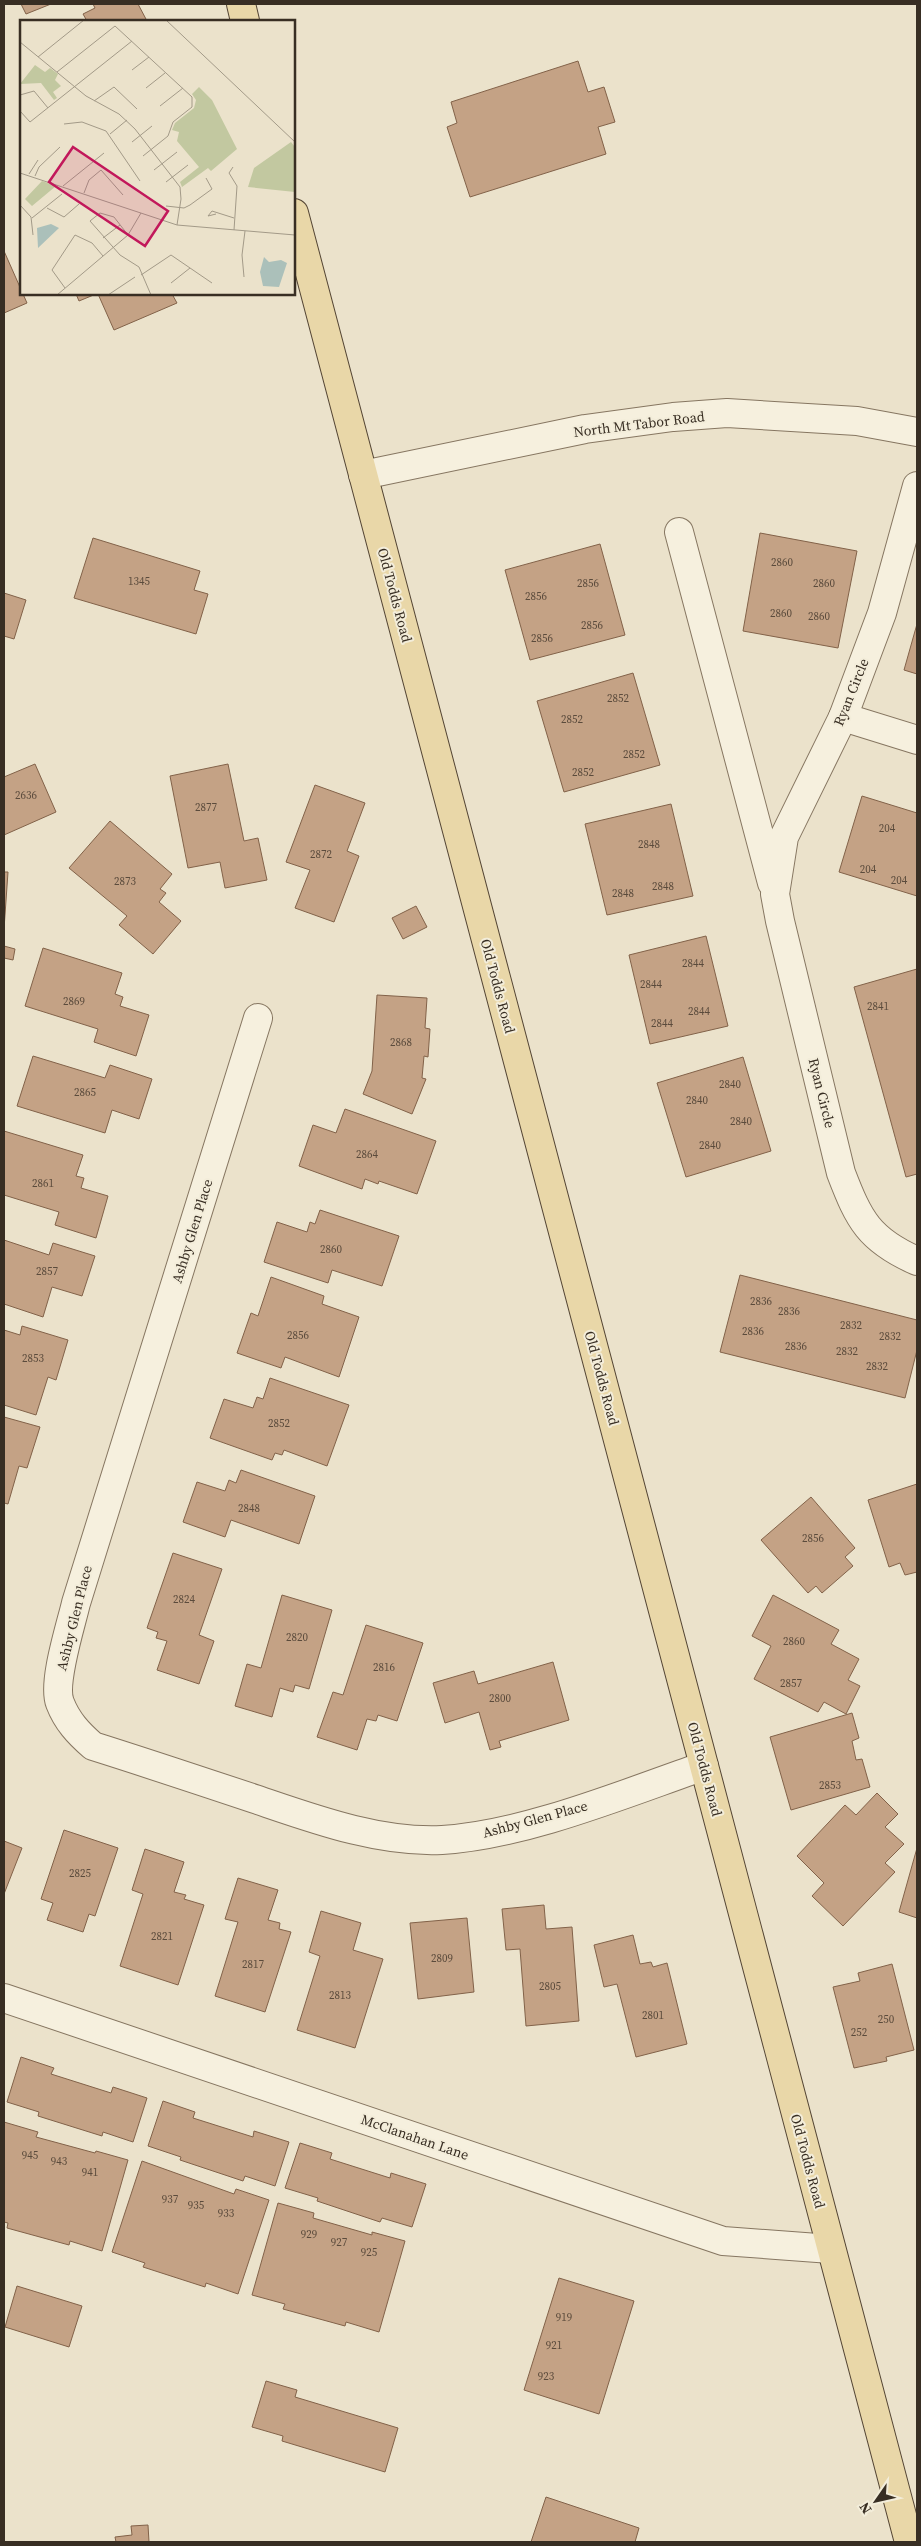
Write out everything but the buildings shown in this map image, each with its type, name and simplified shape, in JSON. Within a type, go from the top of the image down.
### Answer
[{"type":"main road","points":[[241,4],[245,20]]},
{"type":"main road","name":"Old Todds Road","points":[[295,217],[909,2542]]},
{"type":"street","name":"North Mt Tabor Road","points":[[363,475],[585,429],[673,417],[727,413],[857,421],[917,432]]},
{"type":"street","name":"Ryan Circle","points":[[775,894],[784,837],[843,717],[882,613],[917,486]]},
{"type":"street","name":"Ryan Circle","points":[[678,532],[775,894],[841,1173],[854,1206],[869,1230],[892,1250],[917,1261]]},
{"type":"street","points":[[843,717],[917,740]]},
{"type":"street","name":"Ashby Glen Place","points":[[258,1018],[76,1603],[59,1676],[59,1701],[74,1729],[93,1746],[328,1823],[396,1837],[442,1840],[500,1831],[566,1813],[704,1766]]},
{"type":"street","name":"McClanahan Lane","points":[[4,1998],[723,2241],[831,2249]]}]
